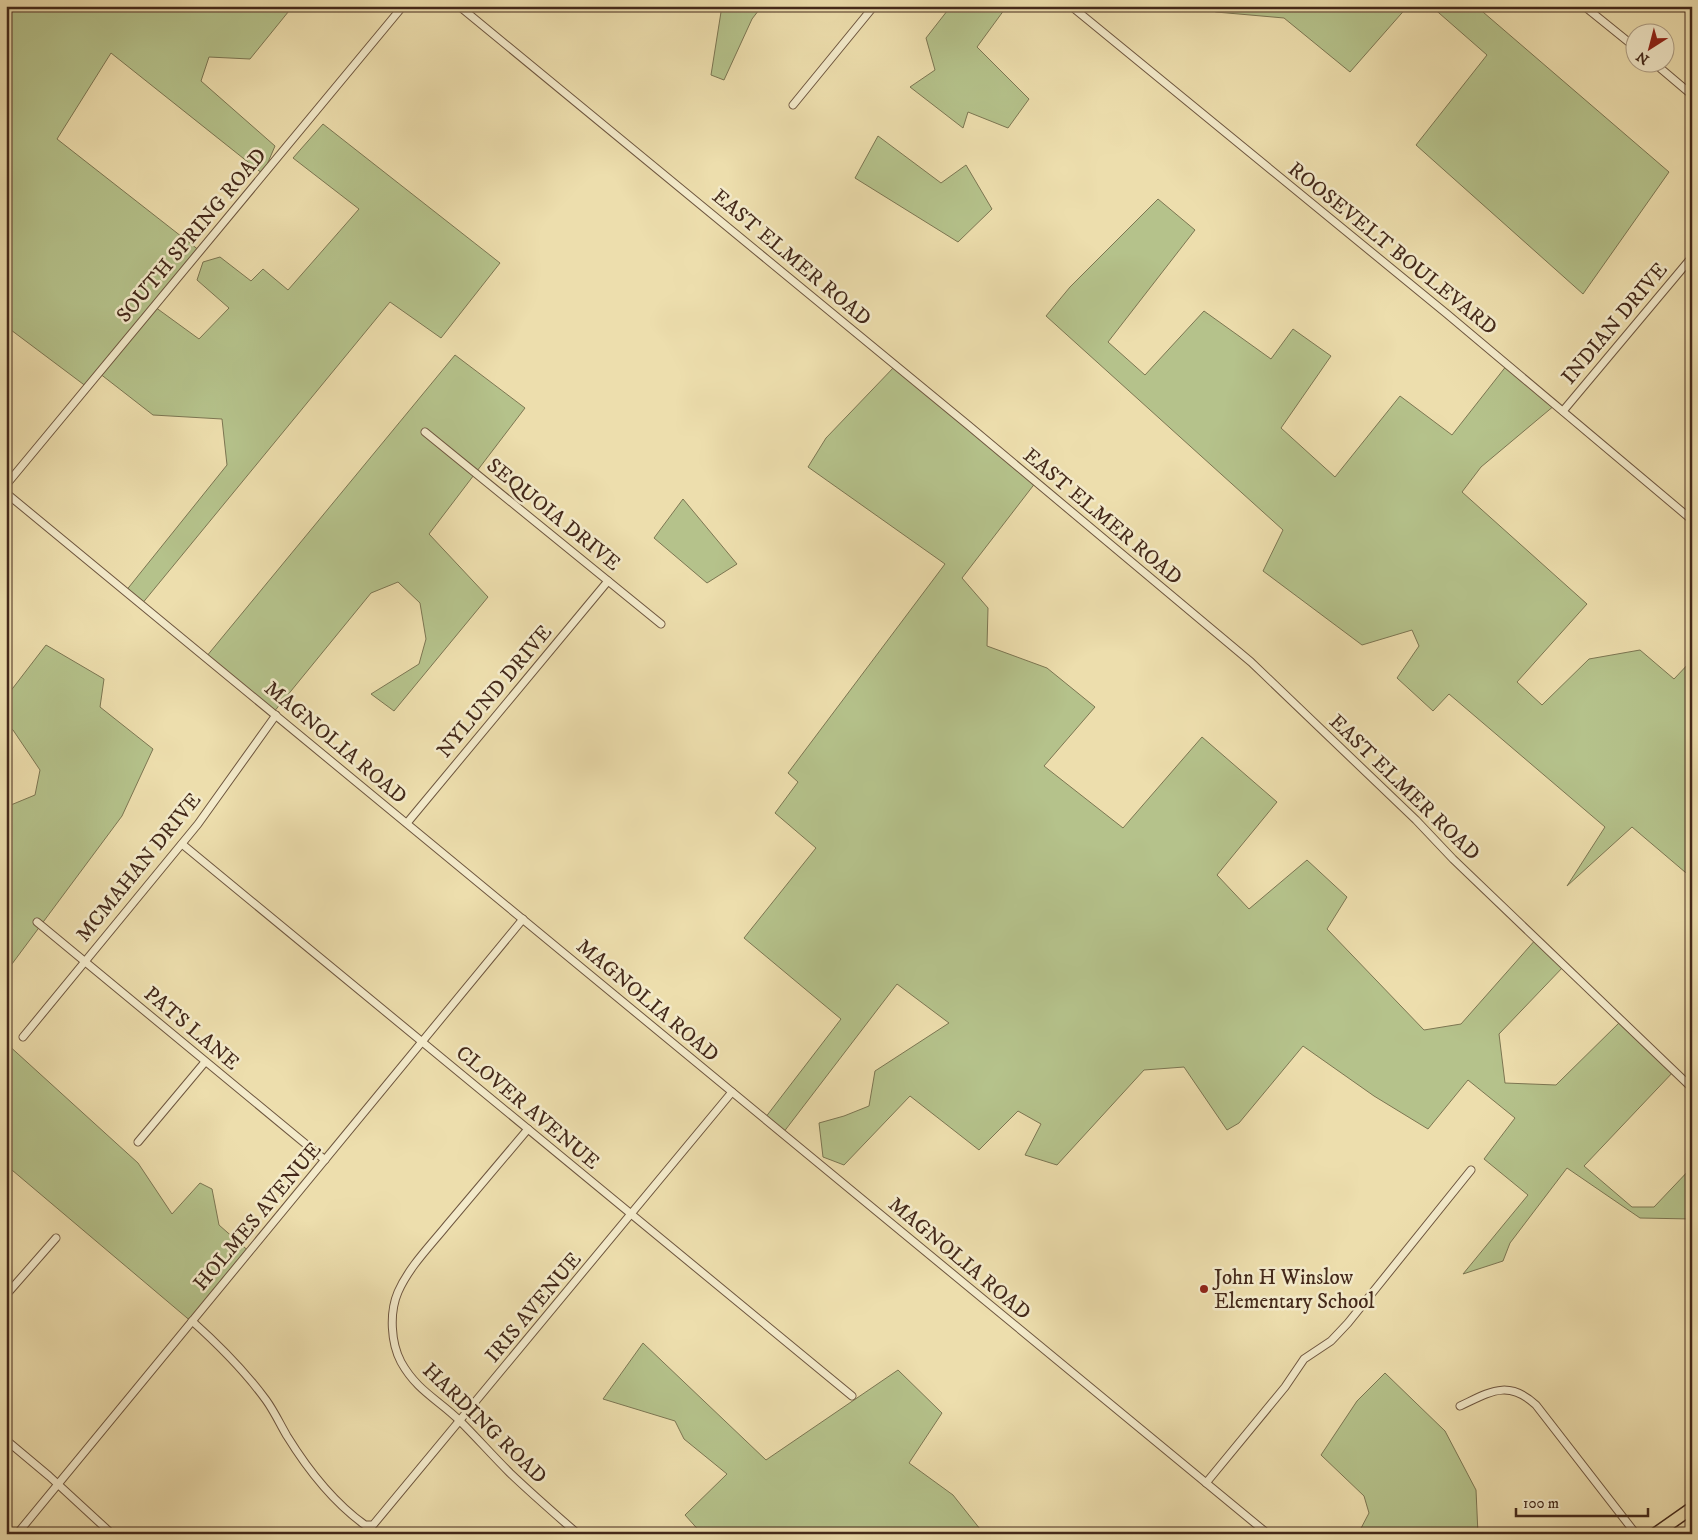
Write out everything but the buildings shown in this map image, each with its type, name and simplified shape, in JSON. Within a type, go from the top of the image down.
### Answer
[{"type":"main road","points":[[1655,1534],[1692,1508]]},
{"type":"street","name":"SOUTH SPRING ROAD","points":[[6,485],[403,6]]},
{"type":"street","name":"EAST ELMER ROAD","points":[[459,6],[954,413],[1251,662],[1692,1088]]},
{"type":"street","points":[[794,105],[874,6]]},
{"type":"street","name":"ROOSEVELT BOULEVARD","points":[[1071,6],[1563,411],[1692,520]]},
{"type":"street","points":[[1584,6],[1626,40]]},
{"type":"street","points":[[1665,72],[1691,93]]},
{"type":"street","name":"INDIAN DRIVE","points":[[1563,411],[1692,257]]},
{"type":"street","name":"SEQUOIA DRIVE","points":[[425,432],[661,624]]},
{"type":"street","name":"MAGNOLIA ROAD","points":[[6,492],[1268,1534]]},
{"type":"street","name":"NYLUND DRIVE","points":[[407,823],[608,581]]},
{"type":"street","name":"MCMAHAN DRIVE","points":[[22,1037],[182,844],[276,715]]},
{"type":"street","name":"CLOVER AVENUE","points":[[182,844],[852,1396]]},
{"type":"street","name":"HOLMES AVENUE","points":[[17,1534],[524,919]]},
{"type":"street","name":"PATS LANE","points":[[37,922],[325,1160]]},
{"type":"street","points":[[138,1142],[206,1062]]},
{"type":"street","name":"IRIS AVENUE","points":[[192,1322],[241,1367],[266,1401],[300,1456],[327,1492],[365,1525],[373,1525],[732,1092]]},
{"type":"street","name":"HARDING ROAD","points":[[528,1129],[407,1276],[397,1295],[393,1316],[393,1336],[401,1362],[425,1393],[460,1421],[509,1472],[578,1534]]},
{"type":"street","points":[[1206,1482],[1285,1387],[1300,1364],[1310,1354],[1331,1341],[1348,1323],[1471,1170]]},
{"type":"street","points":[[6,1295],[56,1238]]},
{"type":"street","points":[[1460,1406],[1496,1390],[1516,1392],[1528,1397],[1536,1404],[1636,1534]]},
{"type":"street","points":[[6,1440],[58,1484],[112,1534]]},
{"type":"green space","points":[[6,6],[293,6],[250,59],[209,57],[201,81],[275,146],[263,174],[111,53],[57,139],[200,251],[155,307],[199,339],[229,308],[197,280],[203,262],[220,257],[251,281],[263,269],[288,290],[359,209],[293,158],[323,124],[500,263],[441,338],[390,302],[141,605],[125,592],[227,465],[222,419],[153,415],[99,373],[87,387],[11,330],[6,330]]},
{"type":"green space","points":[[715,6],[762,6],[752,19],[724,80],[711,75],[721,12]]},
{"type":"green space","points":[[951,6],[1007,6],[977,47],[1029,99],[1008,128],[968,112],[963,128],[910,87],[935,70],[926,38]]},
{"type":"green space","points":[[1198,6],[1408,6],[1350,72],[1284,18],[1216,12]]},
{"type":"green space","points":[[1431,6],[1476,6],[1669,172],[1583,294],[1416,145],[1487,55]]},
{"type":"green space","points":[[878,136],[941,183],[966,165],[992,209],[958,242],[855,178]]},
{"type":"green space","points":[[1158,199],[1195,230],[1108,342],[1145,375],[1204,311],[1271,359],[1293,329],[1331,356],[1281,428],[1335,477],[1400,396],[1452,435],[1507,365],[1555,405],[1481,467],[1462,492],[1587,604],[1517,682],[1542,705],[1589,659],[1640,650],[1674,679],[1692,660],[1692,878],[1632,827],[1567,886],[1605,827],[1449,694],[1433,711],[1397,678],[1419,646],[1412,630],[1362,645],[1263,571],[1283,530],[1046,316],[1070,287]]},
{"type":"green space","points":[[455,355],[525,408],[429,534],[488,597],[394,711],[371,694],[419,664],[426,639],[420,603],[398,582],[371,593],[273,713],[206,657]]},
{"type":"green space","points":[[895,366],[1036,482],[962,578],[988,608],[987,646],[1047,668],[1095,707],[1044,766],[1123,828],[1202,737],[1277,802],[1217,875],[1249,909],[1307,860],[1347,897],[1327,929],[1424,1030],[1461,1024],[1537,938],[1565,965],[1499,1034],[1505,1083],[1556,1085],[1622,1020],[1675,1070],[1584,1166],[1632,1207],[1654,1207],[1692,1167],[1692,1219],[1640,1218],[1567,1168],[1510,1243],[1503,1261],[1463,1274],[1528,1195],[1484,1159],[1515,1118],[1468,1080],[1428,1129],[1374,1096],[1303,1046],[1239,1123],[1227,1130],[1184,1067],[1144,1070],[1057,1165],[1025,1155],[1041,1124],[1018,1111],[979,1150],[910,1096],[844,1165],[823,1157],[819,1123],[869,1106],[875,1071],[949,1023],[897,984],[783,1133],[765,1118],[841,1019],[744,938],[816,848],[775,813],[798,782],[788,773],[945,564],[808,467],[826,438]]},
{"type":"green space","points":[[683,499],[737,564],[707,583],[654,538]]},
{"type":"green space","points":[[46,645],[104,679],[100,707],[153,749],[122,816],[6,972],[6,807],[35,795],[40,770],[13,730],[6,725],[6,697]]},
{"type":"green space","points":[[6,1043],[138,1163],[172,1214],[200,1183],[212,1189],[219,1225],[252,1254],[193,1323],[6,1165]]},
{"type":"green space","points":[[643,1343],[766,1460],[898,1370],[942,1413],[909,1463],[953,1495],[984,1534],[778,1534],[777,1532],[775,1534],[702,1534],[685,1515],[727,1474],[684,1439],[675,1421],[603,1399]]},
{"type":"green space","points":[[1385,1373],[1445,1431],[1476,1490],[1478,1534],[1358,1534],[1369,1513],[1364,1496],[1321,1455],[1357,1401]]},
{"type":"place","name":"John H Winslow Elementary School","points":[[1204,1289]]}]
